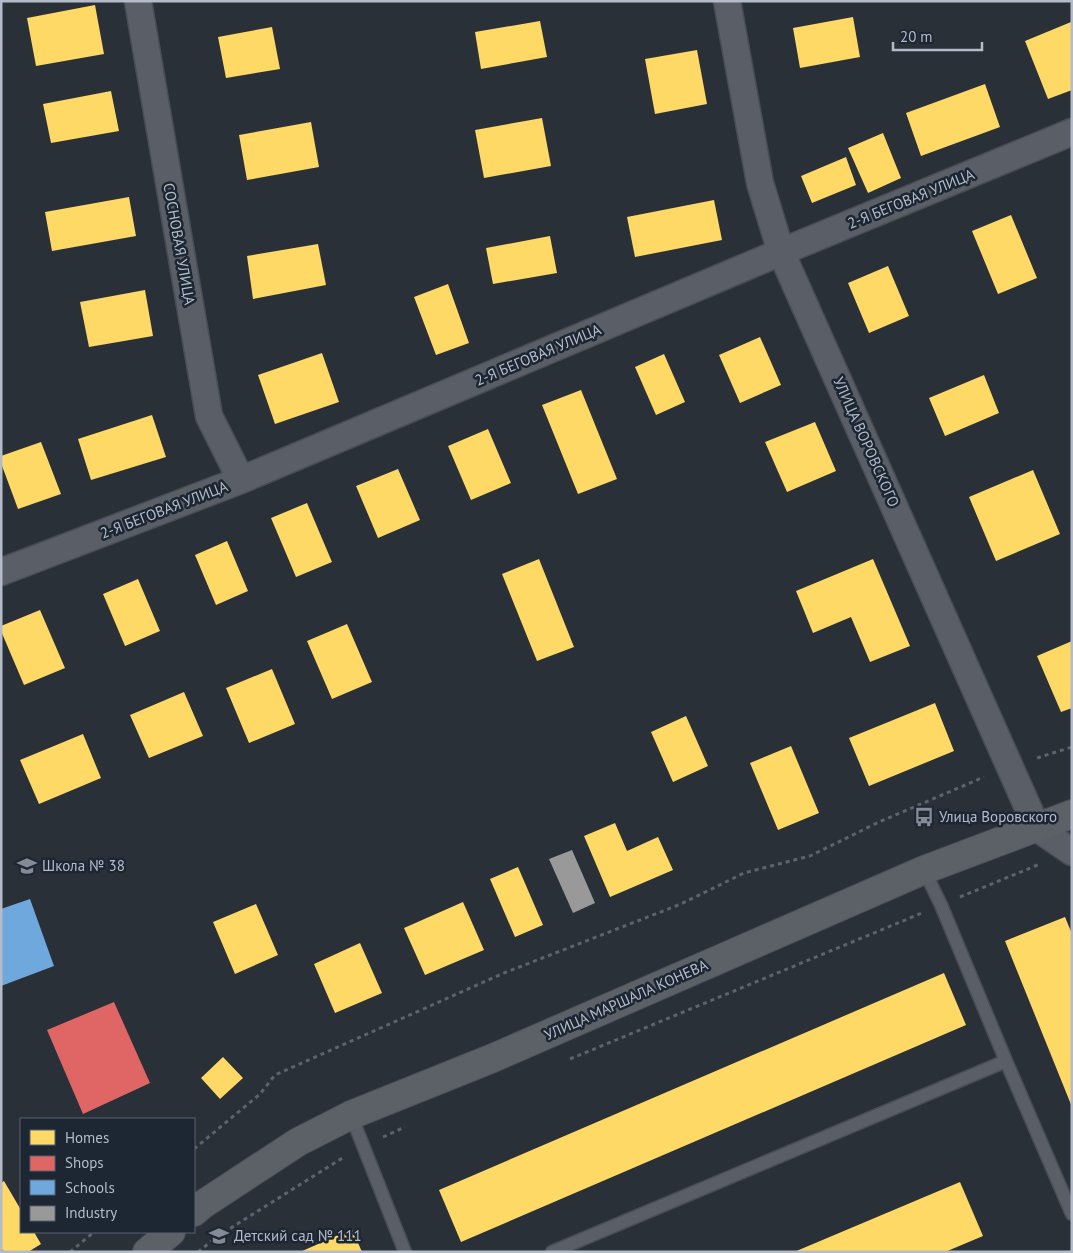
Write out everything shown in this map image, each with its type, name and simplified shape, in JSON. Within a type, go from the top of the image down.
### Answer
[{"type":"main road","name":"УЛИЦА МАРШАЛА КОНЕВА","points":[[195,1211],[298,1142],[351,1115],[493,1058],[924,870],[1072,814]]},
{"type":"main road","points":[[147,1252],[170,1233]]},
{"type":"street","name":"СОСНОВАЯ УЛИЦА","points":[[138,1],[209,416],[241,480]]},
{"type":"street","name":"УЛИЦА ВОРОВСКОГО","points":[[727,1],[760,183],[781,252],[1037,828]]},
{"type":"street","name":"2-Я БЕГОВАЯ УЛИЦА","points":[[1,572],[241,480],[781,252],[1072,132]]},
{"type":"street","points":[[1037,828],[1072,851]]},
{"type":"lane","points":[[924,870],[941,905],[1072,1214]]},
{"type":"lane","points":[[552,1252],[1006,1061]]},
{"type":"lane","points":[[351,1115],[405,1252]]},
{"type":"path","points":[[195,1147],[260,1094],[275,1075],[504,973],[681,904],[744,874],[810,856],[880,822],[1010,767],[1072,747]]},
{"type":"path","points":[[565,1061],[1072,851]]},
{"type":"path","points":[[198,1252],[218,1236],[363,1145],[408,1126]]},
{"type":"path","points":[[70,1252],[93,1233]]},
{"type":"building: Homes","points":[[95,5],[104,54],[36,66],[27,18]]},
{"type":"building: Homes","points":[[853,17],[860,57],[800,68],[793,28]]},
{"type":"building: Homes","points":[[540,21],[547,57],[481,69],[475,32]]},
{"type":"building: Homes","points":[[1071,22],[1072,90],[1048,99],[1025,41]]},
{"type":"building: Homes","points":[[272,27],[280,69],[226,78],[218,37]]},
{"type":"building: Homes","points":[[697,50],[707,104],[655,114],[645,59]]},
{"type":"building: Homes","points":[[985,84],[1000,127],[921,156],[906,113]]},
{"type":"building: Homes","points":[[111,91],[119,131],[51,143],[43,104]]},
{"type":"building: Homes","points":[[542,118],[551,166],[484,178],[475,130]]},
{"type":"building: Homes","points":[[311,122],[319,167],[247,180],[239,135]]},
{"type":"building: Homes","points":[[883,133],[901,178],[868,193],[848,148]]},
{"type":"building: Homes","points":[[846,157],[856,185],[812,203],[801,176]]},
{"type":"building: Homes","points":[[129,197],[136,236],[52,251],[45,212]]},
{"type":"building: Homes","points":[[714,200],[722,240],[635,257],[627,217]]},
{"type":"building: Homes","points":[[1011,215],[1037,278],[998,294],[972,231]]},
{"type":"building: Homes","points":[[550,236],[557,273],[493,284],[486,248]]},
{"type":"building: Homes","points":[[318,244],[326,285],[253,299],[247,256]]},
{"type":"building: Homes","points":[[888,266],[909,316],[869,333],[848,283]]},
{"type":"building: Homes","points":[[448,284],[469,343],[436,355],[414,297]]},
{"type":"building: Homes","points":[[145,290],[153,336],[89,347],[80,302]]},
{"type":"building: Homes","points":[[760,337],[781,385],[740,403],[719,355]]},
{"type":"building: Homes","points":[[322,353],[339,402],[275,424],[258,375]]},
{"type":"building: Homes","points":[[664,354],[685,402],[656,415],[635,367]]},
{"type":"building: Homes","points":[[984,375],[999,413],[945,436],[929,398]]},
{"type":"building: Homes","points":[[581,390],[617,479],[578,494],[542,405]]},
{"type":"building: Homes","points":[[152,415],[166,457],[91,480],[78,439]]},
{"type":"building: Homes","points":[[815,422],[836,471],[787,492],[765,442]]},
{"type":"building: Homes","points":[[488,429],[511,483],[471,500],[448,446]]},
{"type":"building: Homes","points":[[41,442],[61,494],[18,509],[1,463],[1,456]]},
{"type":"building: Homes","points":[[398,469],[420,520],[378,538],[356,486]]},
{"type":"building: Homes","points":[[1033,470],[1060,534],[996,561],[969,497]]},
{"type":"building: Homes","points":[[307,503],[332,562],[296,577],[271,518]]},
{"type":"building: Homes","points":[[227,541],[248,591],[216,605],[195,555]]},
{"type":"building: Homes","points":[[539,559],[574,647],[537,661],[502,574]]},
{"type":"building: Homes","points":[[873,559],[910,646],[870,662],[851,617],[813,633],[796,591]]},
{"type":"building: Homes","points":[[138,579],[160,631],[125,646],[103,594]]},
{"type":"building: Homes","points":[[40,610],[65,668],[24,685],[1,631],[1,626]]},
{"type":"building: Homes","points":[[347,624],[372,682],[332,699],[307,641]]},
{"type":"building: Homes","points":[[1072,641],[1072,708],[1061,712],[1037,656]]},
{"type":"building: Homes","points":[[272,669],[295,724],[249,743],[226,688]]},
{"type":"building: Homes","points":[[184,692],[203,736],[149,758],[130,715]]},
{"type":"building: Homes","points":[[935,703],[954,751],[869,786],[849,738]]},
{"type":"building: Homes","points":[[686,716],[708,766],[673,782],[651,732]]},
{"type":"building: Homes","points":[[83,734],[101,778],[39,804],[20,760]]},
{"type":"building: Homes","points":[[791,746],[819,813],[778,830],[750,763]]},
{"type":"building: Homes","points":[[615,823],[627,851],[658,837],[673,870],[610,897],[584,836]]},
{"type":"building: Homes","points":[[518,867],[543,925],[515,937],[490,879]]},
{"type":"building: Homes","points":[[463,902],[484,950],[425,975],[404,928]]},
{"type":"building: Homes","points":[[256,904],[278,955],[235,974],[213,922]]},
{"type":"building: Homes","points":[[1065,917],[1072,934],[1072,1107],[1005,941]]},
{"type":"building: Homes","points":[[360,943],[382,993],[335,1013],[314,964]]},
{"type":"building: Homes","points":[[944,973],[966,1025],[461,1242],[439,1190]]},
{"type":"building: Homes","points":[[223,1057],[243,1078],[220,1099],[201,1078]]},
{"type":"building: Homes","points":[[4,1181],[20,1208],[20,1233],[35,1233],[41,1244],[28,1252],[4,1252],[1,1248],[1,1183]]},
{"type":"building: Homes","points":[[960,1182],[983,1236],[945,1252],[794,1252]]},
{"type":"building: Homes","points":[[352,1229],[362,1252],[300,1252]]},
{"type":"building: Shops","points":[[114,1002],[150,1083],[83,1114],[47,1030]]},
{"type":"building: Schools","points":[[30,899],[54,966],[1,986],[1,909]]},
{"type":"building: Industry","points":[[572,850],[595,903],[573,913],[549,859]]},
{"type":"place","name":"Улица Воровского","points":[[924,817]]},
{"type":"place","name":"Школа № 38","points":[[27,866]]},
{"type":"place","name":"Детский сад № 111","points":[[219,1236]]}]
